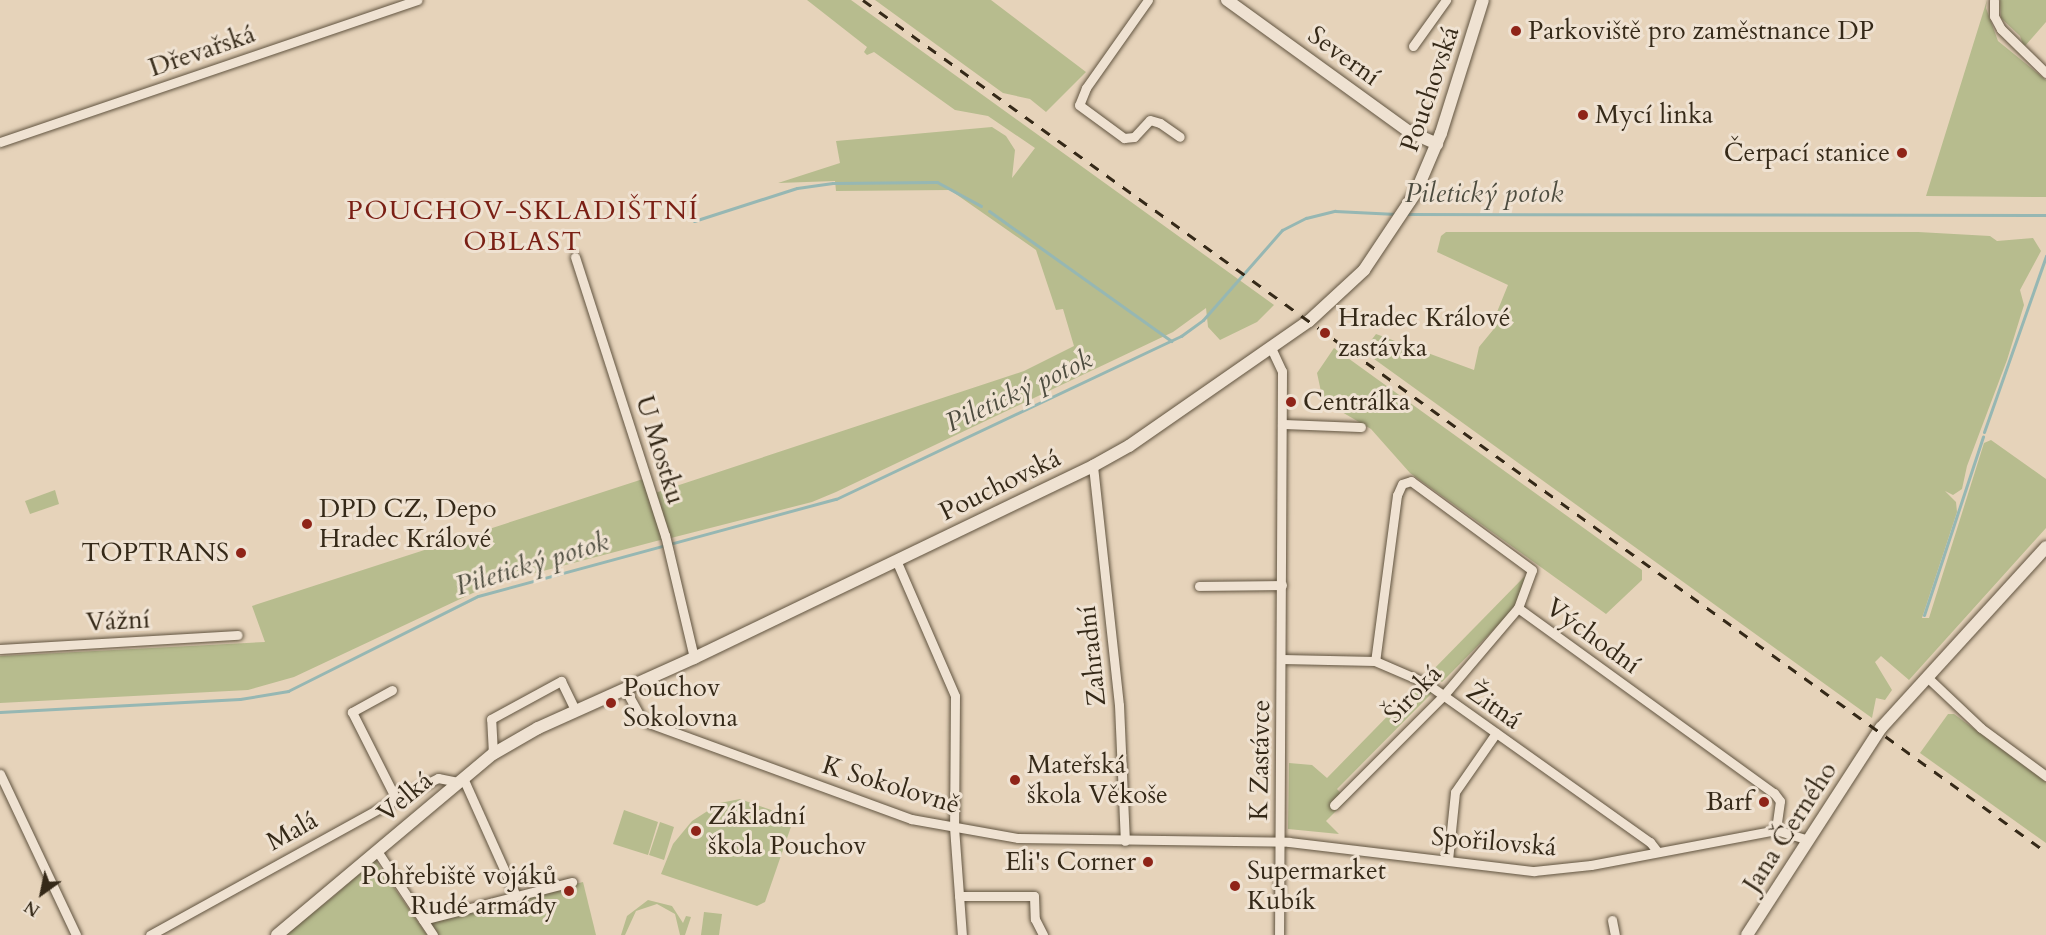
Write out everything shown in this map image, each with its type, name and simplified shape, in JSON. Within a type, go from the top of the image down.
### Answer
[{"type":"street","name":"Dřevařská","points":[[0,142],[418,0]]},
{"type":"street","points":[[1148,0],[1086,88],[1079,105],[1124,138],[1134,137],[1150,120],[1160,123],[1180,137]]},
{"type":"street","name":"Severní","points":[[1227,0],[1408,131],[1437,144]]},
{"type":"street","name":"Pouchovská","points":[[1413,46],[1446,0]]},
{"type":"street","name":"Pouchovská","points":[[461,780],[493,754],[575,711],[693,658],[1093,466],[1272,350],[1340,296],[1395,229],[1414,195],[1437,144],[1483,0]]},
{"type":"street","points":[[1994,0],[1994,16],[2001,30],[2046,73]]},
{"type":"street","name":"U Mostku","points":[[575,257],[665,535],[693,658]]},
{"type":"street","name":"K Zastávce","points":[[1272,350],[1282,371],[1279,935]]},
{"type":"street","points":[[1282,424],[1361,427]]},
{"type":"street","name":"Zahradní","points":[[1093,466],[1119,705],[1125,842]]},
{"type":"street","name":"Východní","points":[[1375,660],[1402,484],[1411,481],[1532,570],[1518,608],[1774,793],[1779,801],[1776,830]]},
{"type":"street","name":"Jana Černého","points":[[1747,935],[1870,742],[2046,547]]},
{"type":"street","points":[[896,560],[955,696],[954,827],[962,935]]},
{"type":"street","points":[[1199,586],[1282,585]]},
{"type":"street","name":"Široká","points":[[1334,805],[1443,696],[1518,608]]},
{"type":"street","name":"Vážní","points":[[0,649],[238,635]]},
{"type":"street","name":"Žitná","points":[[1282,659],[1375,660],[1426,683],[1650,842],[1657,851]]},
{"type":"street","points":[[1927,677],[1981,728],[2046,776]]},
{"type":"street","points":[[493,754],[491,718],[561,681],[575,711]]},
{"type":"street","name":"K Sokolovně","points":[[625,689],[640,716],[649,723],[911,819],[1018,838],[1125,842],[1280,842]]},
{"type":"street","points":[[392,690],[352,712],[396,799]]},
{"type":"street","points":[[1448,860],[1455,792],[1496,733]]},
{"type":"street","points":[[0,774],[76,935]]},
{"type":"street","name":"Malá","points":[[150,935],[212,899],[438,778],[461,780]]},
{"type":"street","name":"Velká","points":[[277,935],[461,780],[516,896]]},
{"type":"street","name":"Spořilovská","points":[[1280,842],[1549,871],[1776,830],[1808,840]]},
{"type":"street","points":[[377,851],[433,935]]},
{"type":"street","points":[[423,920],[572,882]]},
{"type":"street","points":[[959,896],[1034,896],[1035,920],[1043,935]]},
{"type":"street","points":[[1612,920],[1615,935]]},
{"type":"green space","points":[[807,0],[851,0],[1274,305],[1257,322],[1220,340],[1208,327],[1206,308],[1173,332],[836,492],[812,502],[671,538],[655,493],[1024,371],[1074,346],[1063,309],[1056,310],[1036,250],[950,190],[836,191],[835,181],[778,183],[840,163],[836,141],[992,127],[1006,136],[1015,150],[1012,178],[1035,148],[988,116],[955,110],[874,52],[867,55],[864,52],[867,47]]},
{"type":"green space","points":[[875,0],[991,0],[1086,72],[1046,112],[1030,99],[1003,93]]},
{"type":"green space","points":[[1987,0],[1986,8],[1998,41],[2046,80],[2046,197],[1926,196]]},
{"type":"green space","points":[[2000,0],[2046,0],[2046,22],[2024,47],[2020,36],[2001,18]]},
{"type":"green space","points":[[1446,232],[1918,232],[1990,236],[1997,241],[2033,238],[2041,251],[2020,290],[2024,305],[2007,360],[1967,466],[1962,489],[1953,495],[1945,491],[1956,502],[1957,512],[1922,618],[1929,618],[1984,443],[1991,440],[2046,479],[2046,528],[1909,680],[1881,656],[1875,662],[1892,690],[1885,700],[1876,698],[1872,718],[1363,351],[1376,334],[1474,370],[1479,347],[1502,319],[1497,312],[1508,285],[1437,252],[1441,236]]},
{"type":"green space","points":[[1334,348],[1642,570],[1642,580],[1606,614],[1410,473],[1371,429],[1323,401],[1317,373]]},
{"type":"green space","points":[[643,479],[664,539],[490,585],[294,677],[248,690],[0,703],[0,656],[265,642],[252,606]]},
{"type":"green space","points":[[55,490],[59,504],[30,514],[25,501]]},
{"type":"green space","points":[[1525,576],[1518,605],[1442,682],[1428,675]]},
{"type":"green space","points":[[1418,685],[1432,693],[1337,789],[1347,800],[1326,821],[1339,834],[1288,829],[1289,763],[1312,765],[1327,778]]},
{"type":"green space","points":[[1948,714],[1954,714],[2046,782],[2046,843],[1920,753]]},
{"type":"green space","points":[[740,799],[794,818],[765,902],[757,906],[661,874],[673,844],[692,821],[720,803]]},
{"type":"green space","points":[[624,810],[658,822],[648,855],[613,844]]},
{"type":"green space","points":[[660,822],[674,827],[664,860],[649,855]]},
{"type":"green space","points":[[375,860],[427,935],[285,935],[333,897]]},
{"type":"green space","points":[[583,882],[596,935],[438,935],[431,924],[433,920]]},
{"type":"green space","points":[[648,900],[672,906],[683,923],[686,916],[691,917],[685,935],[680,935],[675,914],[657,904],[636,911],[625,935],[621,935],[627,916]]},
{"type":"green space","points":[[704,912],[722,914],[719,935],[701,935]]},
{"type":"waterway","points":[[694,221],[797,188],[833,183],[937,182],[981,206]]},
{"type":"waterway","points":[[989,211],[1171,341]]},
{"type":"waterway","name":"Piletický potok","points":[[0,712],[240,699],[288,691],[478,596],[836,499],[1181,336],[1203,320],[1282,230],[1306,218],[1335,211],[1396,214]]},
{"type":"waterway","name":"Piletický potok","points":[[1406,214],[2046,215]]},
{"type":"waterway","points":[[1984,432],[2046,256]]},
{"type":"waterway","points":[[1924,615],[1983,437]]},
{"type":"railway","points":[[863,0],[2046,852]]},
{"type":"place","name":"Parkoviště pro zaměstnance DP","points":[[1516,31]]},
{"type":"place","name":"Mycí linka","points":[[1583,115]]},
{"type":"place","name":"Čerpací stanice","points":[[1902,153]]},
{"type":"place","name":"Hradec Králové zastávka","points":[[1325,333]]},
{"type":"place","name":"Centrálka","points":[[1291,402]]},
{"type":"place","name":"DPD CZ, Depo Hradec Králové","points":[[307,524]]},
{"type":"place","name":"TOPTRANS","points":[[241,553]]},
{"type":"place","name":"Pouchov Sokolovna","points":[[611,703]]},
{"type":"place","name":"Mateřská škola Věkoše","points":[[1015,780]]},
{"type":"place","name":"Barf","points":[[1764,802]]},
{"type":"place","name":"Základní škola Pouchov","points":[[696,831]]},
{"type":"place","name":"Eli's Corner","points":[[1148,862]]},
{"type":"place","name":"Supermarket Kubík","points":[[1235,886]]},
{"type":"place","name":"Pohřebiště vojáků Rudé armády","points":[[569,891]]},
{"type":"district","name":"POUCHOV-SKLADIŠTNÍ OBLAST","points":[[523,226]]}]
